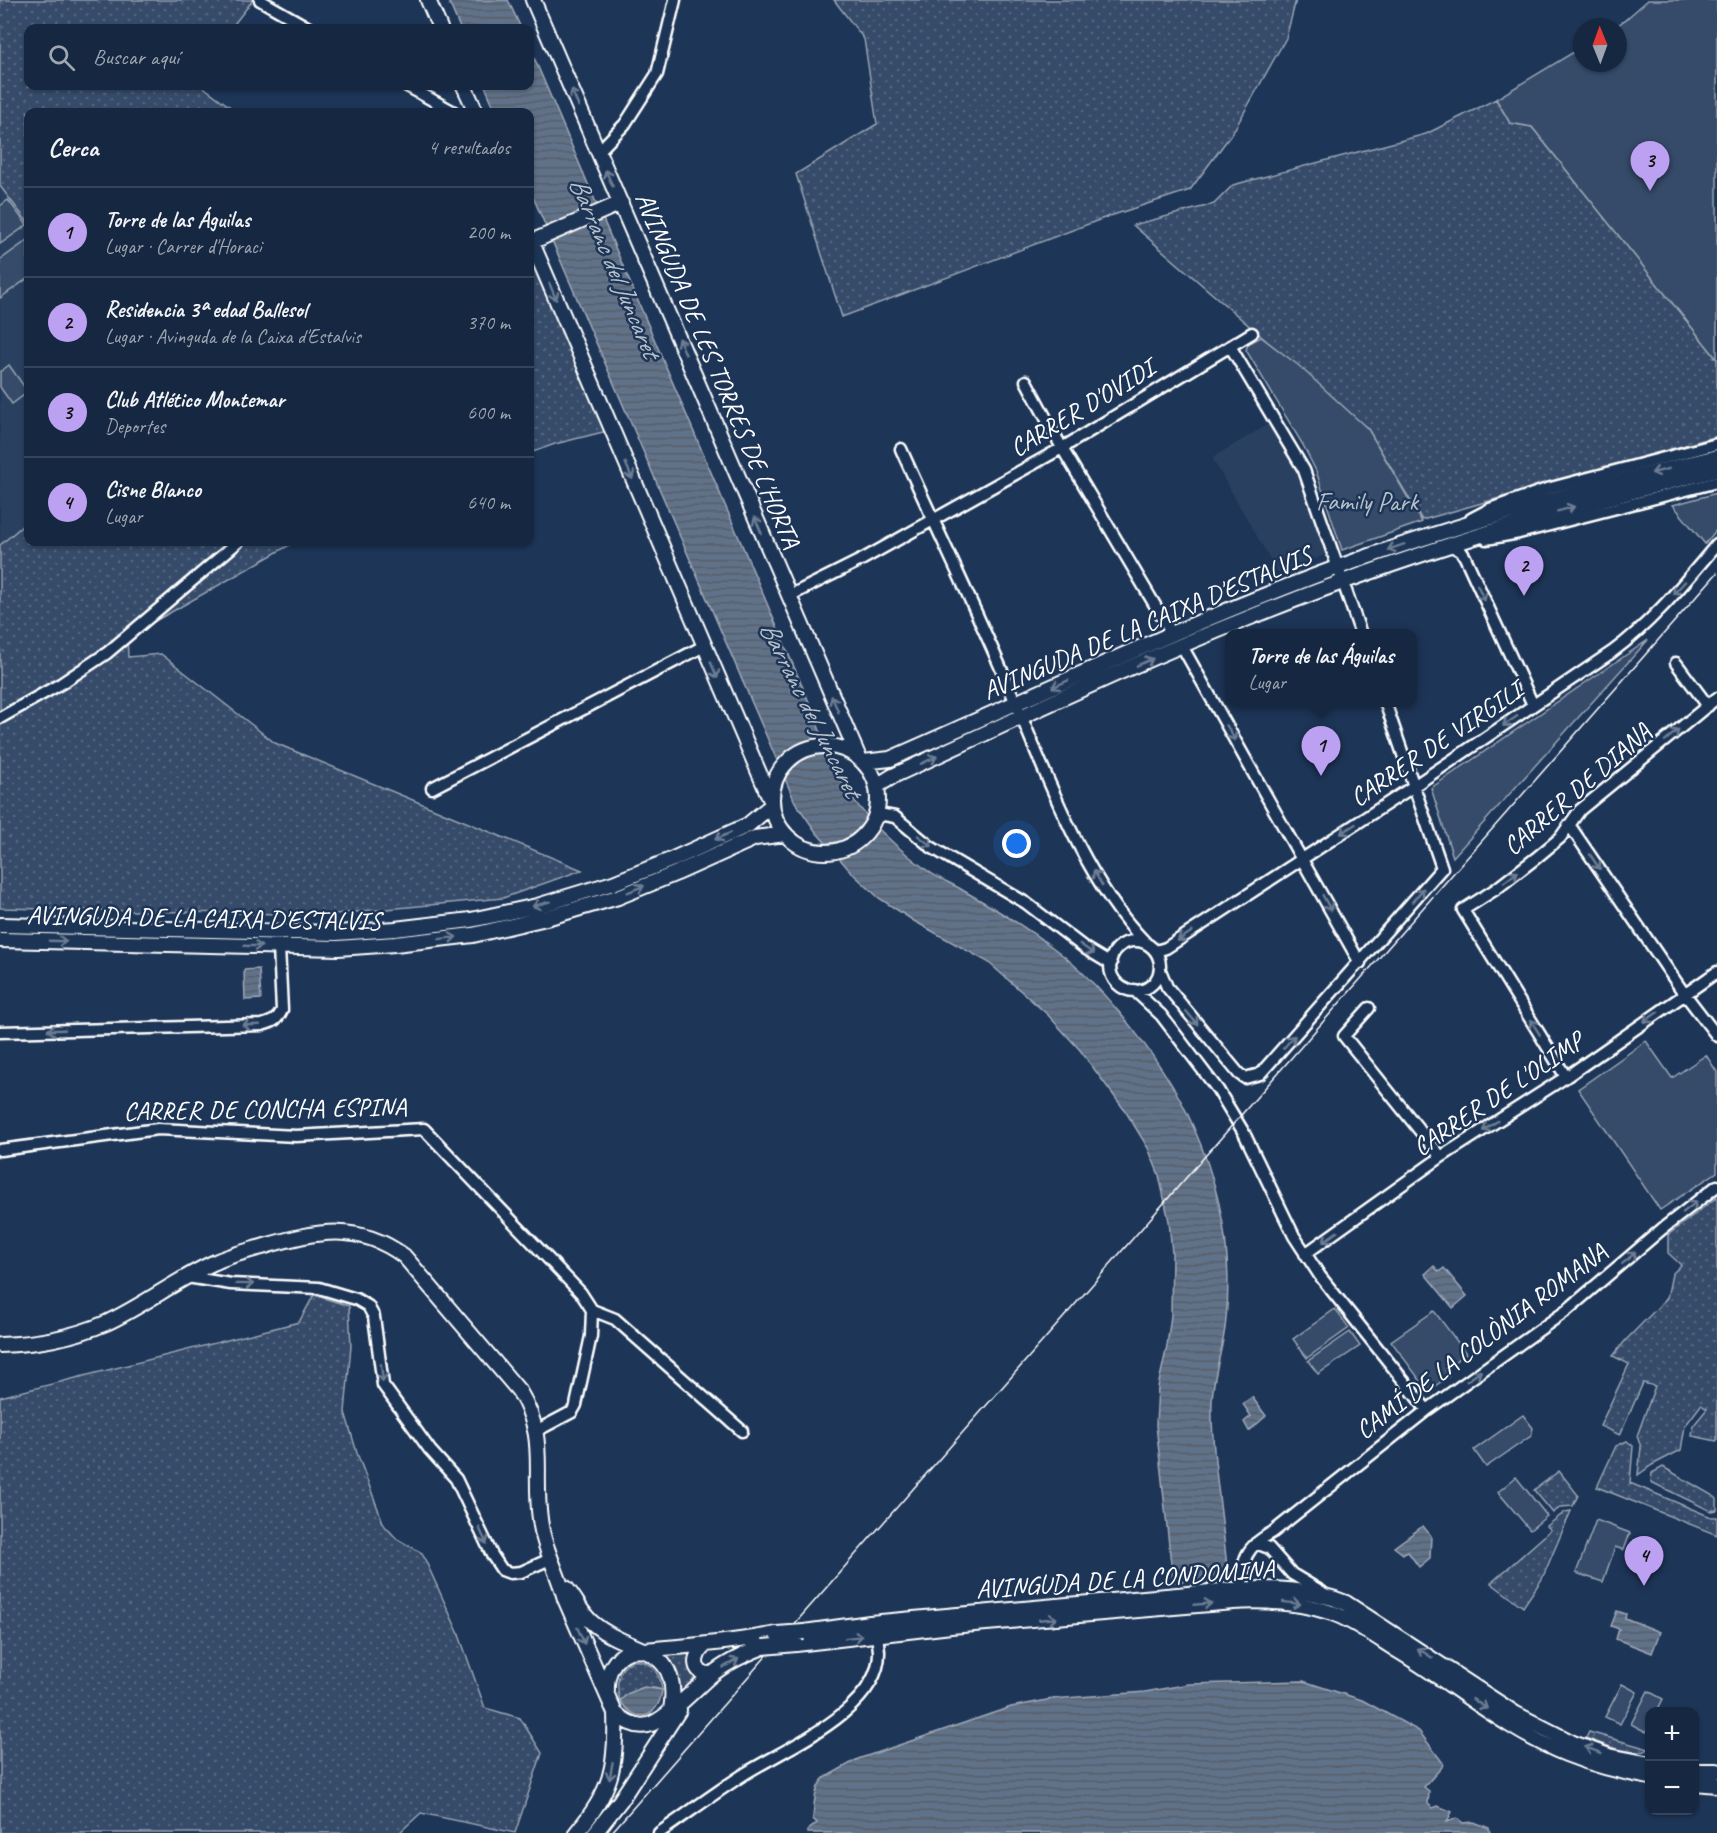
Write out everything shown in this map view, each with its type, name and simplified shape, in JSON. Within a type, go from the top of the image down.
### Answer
[{"type":"main road","points":[[428,0],[438,24]]},
{"type":"main road","name":"AVINGUDA DE LES TORRES DE L'HORTA","points":[[533,0],[861,760]]},
{"type":"main road","points":[[466,90],[474,108]]},
{"type":"main road","points":[[534,240],[621,203]]},
{"type":"main road","points":[[534,250],[772,804],[776,821],[785,834],[806,849],[823,853],[836,852],[857,843],[865,836],[876,818],[877,786],[870,770],[848,751],[833,747],[819,747],[802,751],[786,764],[776,779],[772,804]]},
{"type":"main road","name":"AVINGUDA DE LA CAIXA D'ESTALVIS","points":[[877,786],[1019,710],[1172,634],[1235,607],[1338,568],[1452,529],[1591,488],[1717,457]]},
{"type":"main road","name":"AVINGUDA DE LA CAIXA D'ESTALVIS","points":[[861,760],[890,759],[1241,621],[1450,544],[1550,513],[1717,470]]},
{"type":"main road","name":"AVINGUDA DE LA CAIXA D'ESTALVIS","points":[[0,926],[336,933],[471,920],[537,906],[612,883],[673,859],[748,825],[772,804]]},
{"type":"main road","name":"AVINGUDA DE LA CAIXA D'ESTALVIS","points":[[0,940],[338,948],[473,935],[546,918],[618,897],[755,838],[785,834]]},
{"type":"main road","points":[[0,1345],[44,1343],[80,1333],[107,1322],[214,1263],[240,1253],[306,1235],[342,1232],[358,1234],[389,1245],[404,1256],[519,1391],[533,1418],[536,1431],[540,1519],[550,1559],[615,1713],[610,1782],[602,1799],[576,1833]]},
{"type":"main road","points":[[560,1581],[592,1624],[611,1636],[654,1655],[669,1674],[673,1686],[669,1712],[660,1740]]},
{"type":"main road","name":"AVINGUDA DE LA CONDOMINA","points":[[642,1650],[705,1645],[777,1634],[873,1629],[1236,1594],[1303,1592],[1334,1598],[1367,1616],[1516,1714],[1573,1743],[1609,1756],[1645,1763]]},
{"type":"main road","name":"AVINGUDA DE LA CONDOMINA","points":[[1236,1594],[1253,1600],[1295,1603],[1335,1613],[1409,1657],[1513,1727],[1555,1748],[1618,1772],[1645,1776]]},
{"type":"main road","name":"AVINGUDA DE LA CONDOMINA","points":[[669,1712],[712,1674],[763,1647],[796,1644],[873,1629]]},
{"type":"main road","name":"AVINGUDA DE LA CONDOMINA","points":[[611,1636],[672,1646]]},
{"type":"main road","points":[[705,1645],[699,1650],[696,1665],[701,1672],[712,1674]]},
{"type":"main road","points":[[608,1696],[607,1678],[610,1669],[624,1653],[642,1650]]},
{"type":"main road","points":[[595,1833],[620,1801],[690,1693]]},
{"type":"main road","points":[[615,1713],[624,1721],[641,1726],[658,1722],[669,1712]]},
{"type":"main road","points":[[1699,1771],[1717,1772]]},
{"type":"main road","points":[[1699,1783],[1717,1785]]},
{"type":"street","points":[[260,0],[302,24]]},
{"type":"street","points":[[598,152],[625,124],[657,74],[675,0]]},
{"type":"street","points":[[414,90],[447,108]]},
{"type":"street","name":"CARRER D'OVIDI","points":[[789,596],[862,559],[1062,448],[1252,333]]},
{"type":"street","points":[[1230,346],[1304,470],[1360,629]]},
{"type":"street","points":[[1026,381],[1062,448],[1172,634]]},
{"type":"street","name":"AVINGUDA DE LA CAIXA D'ESTALVIS","points":[[1452,529],[1490,509],[1547,489],[1717,444]]},
{"type":"street","points":[[901,448],[1019,710],[1043,770],[1079,845],[1131,929],[1156,951],[1167,987],[1239,1074],[1245,1078],[1260,1074],[1442,868],[1387,707]]},
{"type":"street","name":"AVINGUDA DE LA CAIXA D'ESTALVIS","points":[[1450,544],[1519,533],[1717,482]]},
{"type":"street","points":[[1450,544],[1461,551],[1533,705]]},
{"type":"street","name":"CARRER DE VIRGILI","points":[[1156,951],[1166,948],[1414,786],[1631,638],[1693,573],[1717,544]]},
{"type":"street","points":[[0,718],[62,683],[107,653],[233,546]]},
{"type":"street","points":[[432,788],[704,646]]},
{"type":"street","points":[[1182,646],[1360,963]]},
{"type":"street","points":[[1676,663],[1714,703]]},
{"type":"street","name":"CARRER DE DIANA","points":[[1566,1077],[1463,910],[1496,889],[1536,858],[1560,838],[1580,810],[1714,703]]},
{"type":"street","points":[[876,818],[884,815],[895,817],[931,847],[1026,903],[1086,949],[1111,964]]},
{"type":"street","points":[[1570,826],[1684,994],[1717,1036]]},
{"type":"street","points":[[1144,942],[1136,941],[1120,945],[1115,951],[1111,964],[1115,981],[1127,989],[1147,988],[1153,984],[1160,970]]},
{"type":"street","points":[[0,1032],[250,1025],[273,1022],[282,1011],[279,947]]},
{"type":"street","name":"CARRER DE L'OLIMP","points":[[1305,1254],[1441,1157],[1566,1077],[1717,972]]},
{"type":"street","points":[[1153,984],[1161,1015]]},
{"type":"street","points":[[1134,990],[1161,1015],[1223,1099],[1244,1133],[1294,1236],[1320,1276],[1427,1410]]},
{"type":"street","points":[[1368,1008],[1344,1036],[1441,1157]]},
{"type":"street","name":"CARRER DE CONCHA ESPINA","points":[[0,1150],[158,1129],[296,1136],[424,1129],[581,1293],[592,1310]]},
{"type":"street","name":"CAMÍ DE LA COLÒNIA ROMANA","points":[[1256,1544],[1427,1410],[1566,1311],[1662,1229],[1717,1186]]},
{"type":"street","points":[[187,1277],[231,1284],[319,1288],[356,1299],[368,1306],[374,1317],[383,1385],[430,1450],[456,1479],[492,1555],[502,1570],[510,1573],[521,1572],[550,1559]]},
{"type":"street","points":[[536,1431],[572,1412],[576,1406],[591,1336],[592,1310],[615,1319],[742,1431]]},
{"type":"street","points":[[1269,1548],[1273,1532]]},
{"type":"street","points":[[1236,1594],[1245,1556],[1249,1548],[1256,1544],[1269,1548],[1292,1574],[1334,1598]]},
{"type":"street","points":[[659,1833],[746,1774],[835,1721],[857,1702],[877,1667],[879,1655],[873,1629]]},
{"type":"shaded area","points":[[0,186],[24,218],[24,524],[0,545]]},
{"type":"shaded area","points":[[1270,423],[1291,456],[1325,555],[1278,573],[1212,458]]},
{"type":"green space","points":[[0,0],[253,0],[234,24],[24,24],[24,90],[207,90],[232,108],[24,108],[24,218],[0,186]]},
{"type":"green space","points":[[834,0],[1296,0],[1286,38],[1233,132],[1190,190],[1107,217],[842,317],[796,174],[877,124],[864,39]]},
{"type":"green space","points":[[1648,0],[1717,0],[1717,359],[1532,127],[1510,123],[1496,99],[1573,52],[1573,72],[1627,72],[1627,18]]},
{"type":"green space","points":[[1496,99],[1510,123],[1532,127],[1717,359],[1717,436],[1422,520],[1368,429],[1133,225],[1214,204],[1233,185],[1426,134]]},
{"type":"green space","points":[[8,200],[24,221],[24,227],[0,244],[0,206]]},
{"type":"green space","points":[[24,243],[24,281],[0,298],[0,260]]},
{"type":"green space","points":[[534,252],[611,430],[534,452]]},
{"type":"green space","name":"Family Park","points":[[1261,337],[1298,365],[1368,429],[1422,522],[1342,550],[1316,471],[1246,350],[1248,344]]},
{"type":"green space","points":[[9,365],[24,386],[24,395],[12,404],[0,387],[0,372]]},
{"type":"green space","points":[[1717,493],[1717,529],[1705,544],[1673,505]]},
{"type":"green space","points":[[24,524],[24,546],[288,546],[127,637],[128,657],[161,654],[275,743],[582,870],[503,898],[324,915],[0,908],[0,545]]},
{"type":"green space","points":[[1648,640],[1453,857],[1431,788]]},
{"type":"green space","points":[[1646,1041],[1672,1078],[1706,1055],[1717,1072],[1717,1172],[1660,1210],[1578,1089]]},
{"type":"green space","points":[[1717,1197],[1717,1441],[1692,1436],[1693,1426],[1707,1409],[1701,1405],[1685,1426],[1681,1450],[1638,1475],[1641,1447],[1637,1436],[1655,1386],[1643,1383],[1620,1435],[1600,1426],[1629,1364],[1613,1356],[1667,1298],[1672,1274],[1681,1265],[1668,1253],[1668,1235]]},
{"type":"green space","points":[[314,1295],[349,1306],[351,1346],[345,1412],[357,1453],[384,1525],[397,1539],[422,1553],[458,1632],[485,1708],[520,1718],[542,1753],[515,1833],[421,1813],[399,1833],[0,1833],[0,1397],[299,1322]]},
{"type":"green space","points":[[1335,1309],[1349,1328],[1307,1358],[1293,1339]]},
{"type":"green space","points":[[1434,1311],[1466,1353],[1445,1369],[1449,1376],[1428,1391],[1391,1341]]},
{"type":"green space","points":[[1350,1332],[1360,1346],[1318,1374],[1308,1361]]},
{"type":"green space","points":[[1523,1415],[1533,1428],[1531,1436],[1486,1467],[1474,1450]]},
{"type":"green space","points":[[1627,1441],[1633,1446],[1630,1483],[1711,1517],[1717,1517],[1717,1535],[1597,1487],[1616,1446]]},
{"type":"green space","points":[[1663,1467],[1715,1497],[1717,1510],[1711,1511],[1651,1482],[1652,1473]]},
{"type":"green space","points":[[1559,1471],[1578,1495],[1573,1506],[1561,1507],[1553,1513],[1534,1490]]},
{"type":"green space","points":[[1516,1477],[1547,1516],[1530,1530],[1498,1492]]},
{"type":"green space","points":[[1571,1511],[1542,1579],[1523,1607],[1491,1583],[1551,1530],[1547,1526],[1565,1512]]},
{"type":"green space","points":[[1596,1520],[1630,1533],[1624,1550],[1615,1547],[1603,1582],[1576,1573]]},
{"type":"green space","points":[[690,1654],[696,1676],[678,1696],[661,1656]]},
{"type":"green space","points":[[633,1661],[645,1662],[654,1669],[662,1690],[640,1689],[629,1693],[620,1701],[618,1689],[620,1673],[627,1664]]},
{"type":"green space","points":[[1622,1684],[1637,1692],[1620,1724],[1605,1717]]},
{"type":"green space","points":[[1648,1691],[1663,1699],[1659,1707],[1645,1707],[1645,1731],[1631,1724]]},
{"type":"green space","points":[[1589,1732],[1645,1748],[1645,1750],[1628,1751],[1586,1738]]},
{"type":"water","points":[[448,0],[508,0],[519,24],[458,24]]},
{"type":"water","name":"Barranc del Juncaret","points":[[534,57],[812,709],[829,756],[850,794],[886,836],[932,874],[1011,919],[1075,966],[1115,1007],[1152,1055],[1193,1126],[1217,1196],[1228,1270],[1226,1319],[1213,1391],[1212,1430],[1228,1578],[1173,1582],[1156,1425],[1158,1387],[1171,1315],[1172,1253],[1169,1221],[1159,1175],[1148,1148],[1126,1112],[1080,1050],[1048,1015],[988,962],[914,921],[879,898],[852,873],[816,832],[795,802],[534,199],[534,108],[494,108],[487,90],[534,90]]},
{"type":"water","points":[[259,969],[261,999],[245,1000],[244,970]]},
{"type":"water","points":[[1434,1266],[1439,1272],[1444,1268],[1467,1296],[1453,1308],[1425,1274]]},
{"type":"water","points":[[1252,1397],[1266,1416],[1249,1431],[1244,1422],[1251,1416],[1243,1404]]},
{"type":"water","points":[[1423,1526],[1431,1536],[1430,1558],[1419,1567],[1408,1552],[1403,1554],[1394,1547]]},
{"type":"water","points":[[1617,1611],[1626,1614],[1625,1618],[1660,1632],[1652,1653],[1616,1639],[1619,1629],[1611,1626]]},
{"type":"water","points":[[1303,1681],[1362,1700],[1419,1731],[1443,1763],[1424,1787],[1429,1791],[1428,1804],[1433,1808],[1438,1806],[1452,1812],[1447,1822],[1457,1818],[1463,1823],[1474,1822],[1489,1828],[1490,1833],[808,1833],[807,1831],[817,1823],[813,1819],[815,1797],[818,1786],[824,1778],[858,1759],[1011,1707],[1052,1699],[1145,1692],[1189,1684]]},
{"type":"water","points":[[644,1687],[662,1690],[657,1707],[646,1715],[640,1715],[627,1709],[620,1701],[627,1694]]},
{"type":"tram line","points":[[611,1833],[1717,573]]},
{"type":"place","name":"Club Atlético Montemar","points":[[1650,191]]},
{"type":"place","name":"Residencia 3ª edad Ballesol","points":[[1524,596]]},
{"type":"place","name":"Torre de las Águilas","points":[[1321,776]]},
{"type":"place","name":"Cisne Blanco","points":[[1644,1586]]}]
